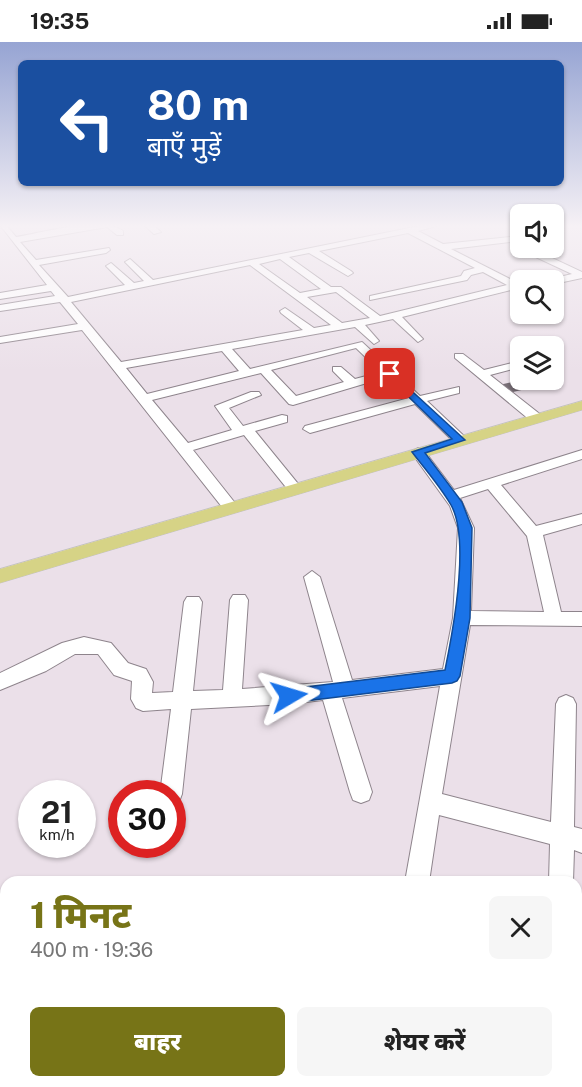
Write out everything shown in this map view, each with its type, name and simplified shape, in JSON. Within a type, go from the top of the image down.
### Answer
[{"type":"main road","points":[[0,576],[582,405]]},
{"type":"street","points":[[43,274],[231,508]]},
{"type":"street","points":[[119,274],[132,287]]},
{"type":"street","points":[[142,274],[151,283]]},
{"type":"street","points":[[0,308],[65,299],[195,274]]},
{"type":"street","points":[[267,274],[340,326]]},
{"type":"street","points":[[306,274],[329,290]]},
{"type":"street","points":[[374,298],[464,278],[467,274]]},
{"type":"street","points":[[493,274],[510,283]]},
{"type":"street","points":[[564,279],[582,275]]},
{"type":"street","points":[[0,296],[55,287]]},
{"type":"street","points":[[118,366],[378,319],[510,289]]},
{"type":"street","points":[[298,296],[340,290],[378,319]]},
{"type":"street","points":[[285,311],[313,331],[330,350]]},
{"type":"street","points":[[394,315],[418,339]]},
{"type":"street","points":[[357,323],[374,341]]},
{"type":"street","points":[[0,340],[86,326]]},
{"type":"street","points":[[267,339],[287,360]]},
{"type":"street","points":[[144,398],[247,374],[287,360],[358,344],[460,440]]},
{"type":"street","points":[[224,346],[247,374]]},
{"type":"street","points":[[459,356],[536,418]]},
{"type":"street","points":[[482,375],[510,367]]},
{"type":"street","points":[[264,369],[293,401],[390,374]]},
{"type":"street","points":[[338,369],[352,384]]},
{"type":"street","points":[[310,429],[455,390]]},
{"type":"street","points":[[255,395],[221,406],[294,488]]},
{"type":"street","points":[[185,448],[282,419]]},
{"type":"street","points":[[418,452],[451,496],[466,528],[462,618],[418,876]]},
{"type":"street","points":[[451,496],[581,455]]},
{"type":"street","points":[[491,483],[534,532],[538,541],[554,619]]},
{"type":"street","points":[[534,532],[582,519]]},
{"type":"street","points":[[312,577],[361,792]]},
{"type":"street","points":[[232,698],[239,600]]},
{"type":"street","points":[[173,780],[192,603]]},
{"type":"street","points":[[462,618],[582,619]]},
{"type":"street","points":[[0,682],[40,665],[63,649],[100,646],[108,651],[123,671],[141,677],[143,702],[338,690],[452,676]]},
{"type":"street","points":[[562,876],[571,838],[566,704]]},
{"type":"street","points":[[429,802],[571,838]]},
{"type":"building","points":[[510,383],[510,390],[521,390],[509,393],[499,385]]},
{"type":"route","points":[[289,696],[452,676],[462,618],[466,528],[457,505],[418,452],[460,440],[390,374]]}]
